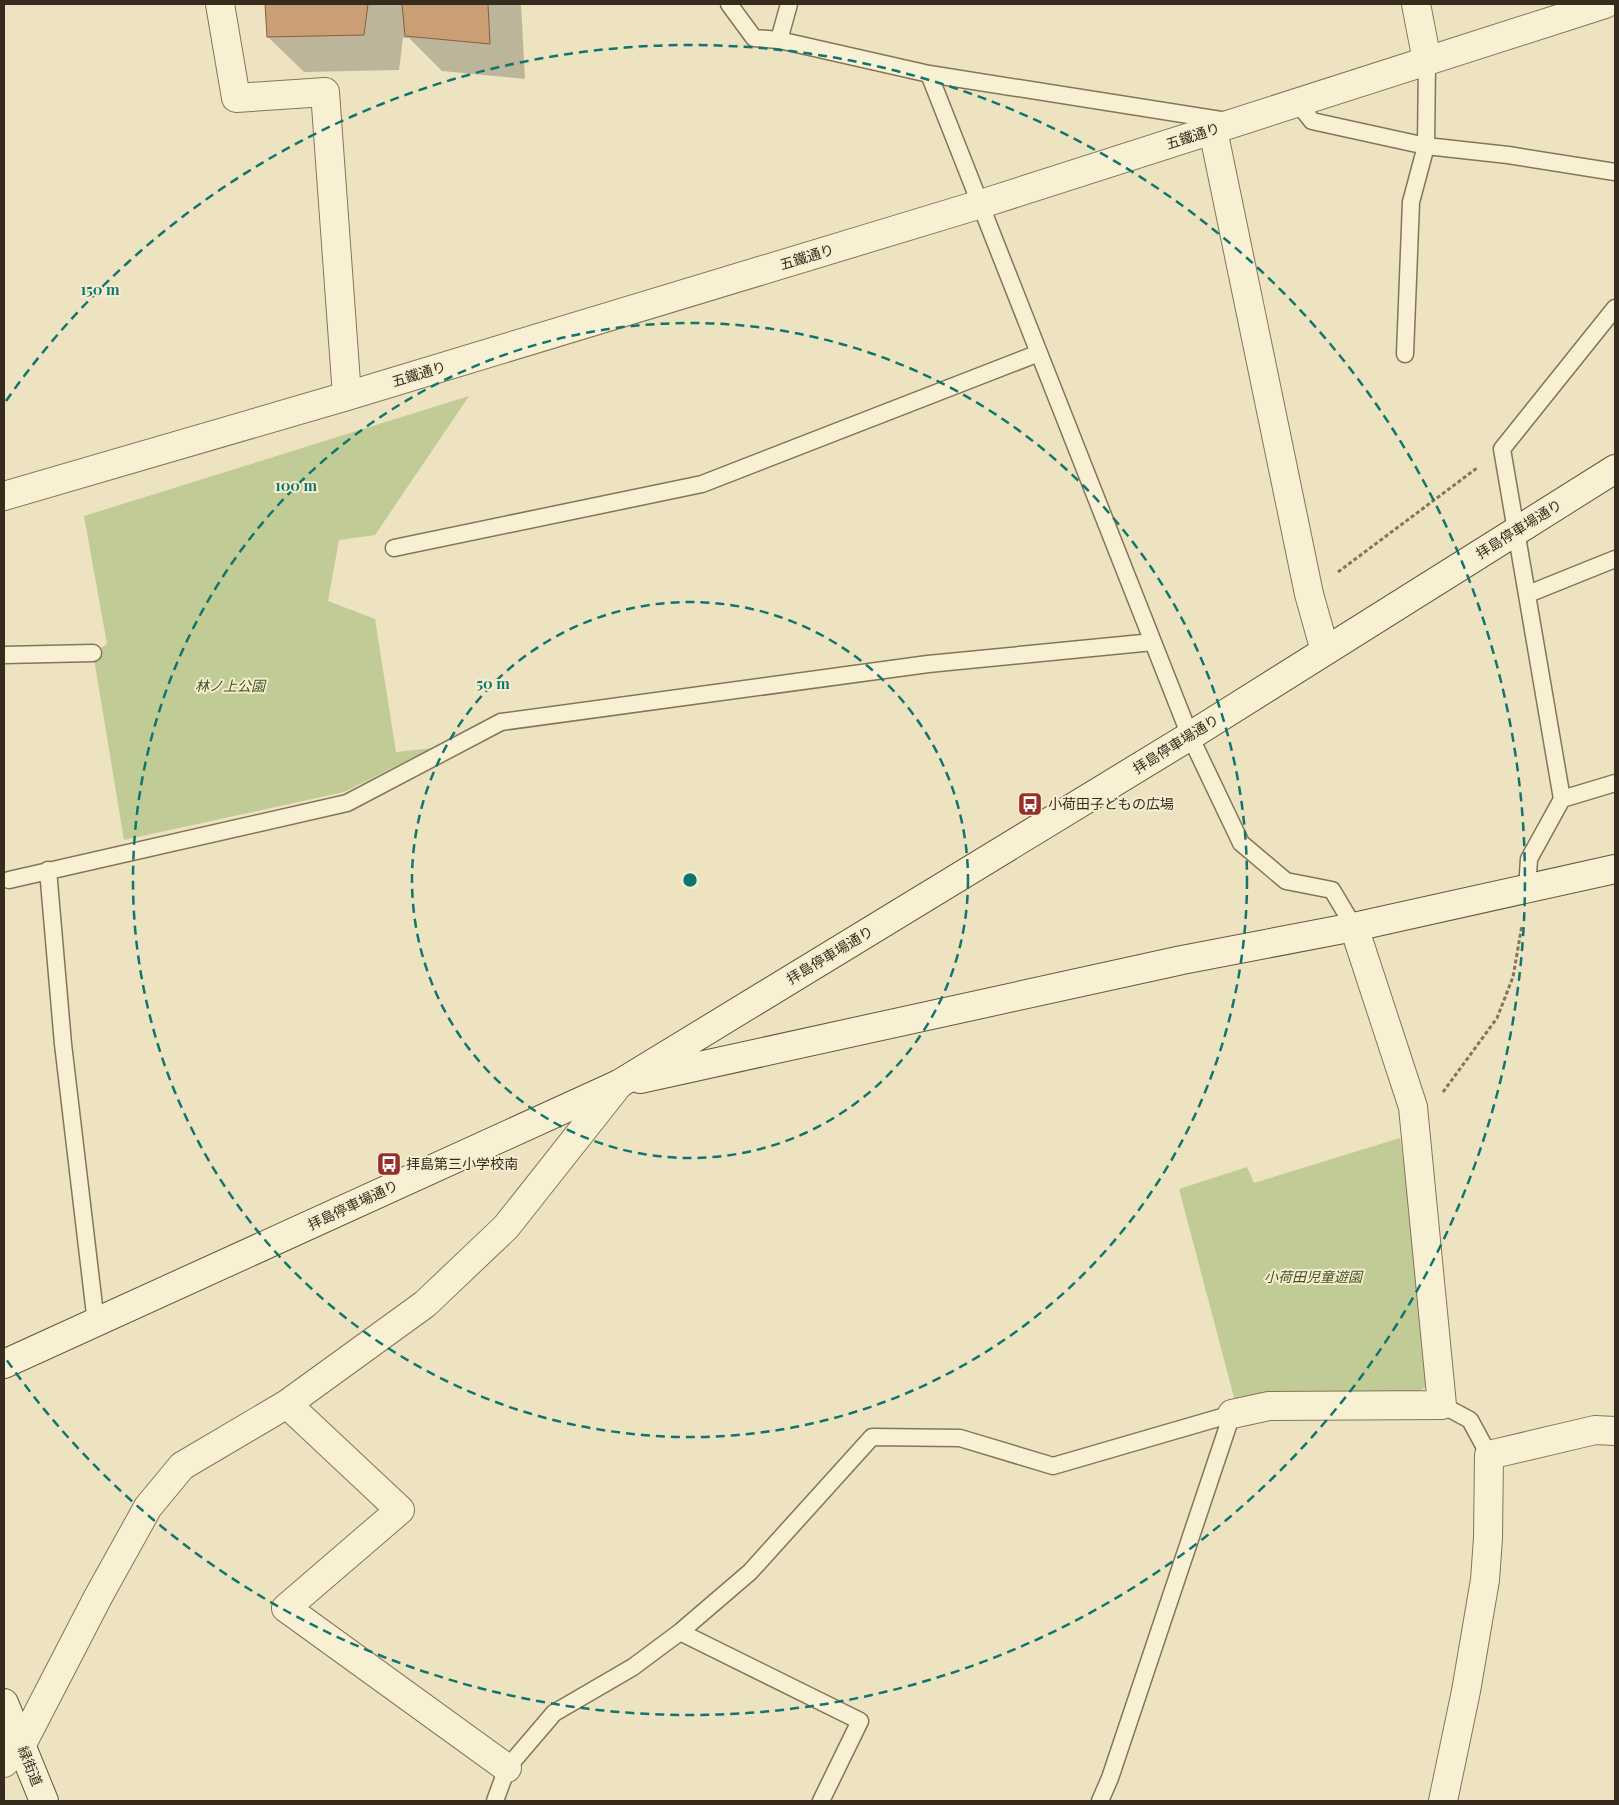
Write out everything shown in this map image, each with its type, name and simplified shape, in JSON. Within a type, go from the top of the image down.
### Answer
[{"type":"street","points":[[220,4],[236,98],[326,92],[346,396]]},
{"type":"street","points":[[1416,4],[1427,61]]},
{"type":"street","name":"五鐵通り","points":[[4,496],[346,396],[981,204],[1605,4]]},
{"type":"street","points":[[1225,126],[1310,594],[1325,651]]},
{"type":"street","name":"拝島停車場通り","points":[[4,1364],[619,1084],[1190,736],[1615,469]]},
{"type":"street","points":[[13,1754],[148,1507],[182,1466],[287,1404],[425,1304],[506,1227],[619,1084],[1182,960],[1354,927],[1615,869]]},
{"type":"street","points":[[1232,1414],[1269,1406],[1442,1405],[1413,1107],[1354,927]]},
{"type":"street","points":[[287,1404],[400,1510],[286,1608],[507,1768]]},
{"type":"street","points":[[1447,1800],[1485,1580],[1488,1538],[1489,1455],[1595,1430],[1615,1431]]},
{"type":"street","name":"緑街道","points":[[4,1703],[13,1754],[44,1801]]},
{"type":"lane","points":[[729,4],[754,38],[779,40],[929,74],[1225,126]]},
{"type":"lane","points":[[779,40],[789,4]]},
{"type":"lane","points":[[1405,354],[1411,202],[1426,146],[1427,61]]},
{"type":"lane","points":[[929,74],[1190,736],[1241,843],[1286,881],[1332,890],[1354,927]]},
{"type":"lane","points":[[1297,102],[1312,121],[1426,146],[1508,155],[1615,172]]},
{"type":"lane","points":[[1527,888],[1530,859],[1562,799],[1502,449],[1615,308]]},
{"type":"lane","points":[[394,548],[702,484],[1039,353]]},
{"type":"lane","points":[[1528,594],[1615,559]]},
{"type":"lane","points":[[9,880],[347,803],[500,722],[928,664],[1153,642]]},
{"type":"lane","points":[[4,655],[93,653]]},
{"type":"lane","points":[[1562,799],[1615,783]]},
{"type":"lane","points":[[48,870],[63,1044],[96,1322]]},
{"type":"lane","points":[[1442,1405],[1470,1420],[1489,1455]]},
{"type":"lane","points":[[495,1801],[507,1768],[554,1712],[633,1666],[680,1632],[750,1572],[872,1437],[960,1438],[1053,1466],[1232,1414]]},
{"type":"lane","points":[[1100,1801],[1110,1778],[1232,1414]]},
{"type":"lane","points":[[680,1632],[860,1721],[821,1801]]},
{"type":"path","points":[[1310,594],[1502,449]]},
{"type":"path","points":[[1416,1129],[1497,1018],[1514,977],[1527,888]]},
{"type":"green space","name":"林ノ上公園","points":[[469,396],[375,535],[339,540],[328,601],[375,619],[396,752],[433,748],[344,792],[124,840],[93,653],[107,644],[84,516]]},
{"type":"green space","name":"小荷田児童遊園","points":[[1400,1138],[1436,1381],[1412,1395],[1235,1401],[1179,1189],[1247,1167],[1254,1183]]},
{"type":"building","points":[[265,4],[368,4],[364,35],[267,37]]},
{"type":"building","points":[[402,4],[488,4],[490,44],[405,36]]},
{"type":"place","name":"小荷田子どもの広場","points":[[1030,804]]},
{"type":"place","name":"拝島第三小学校南","points":[[389,1164]]}]
